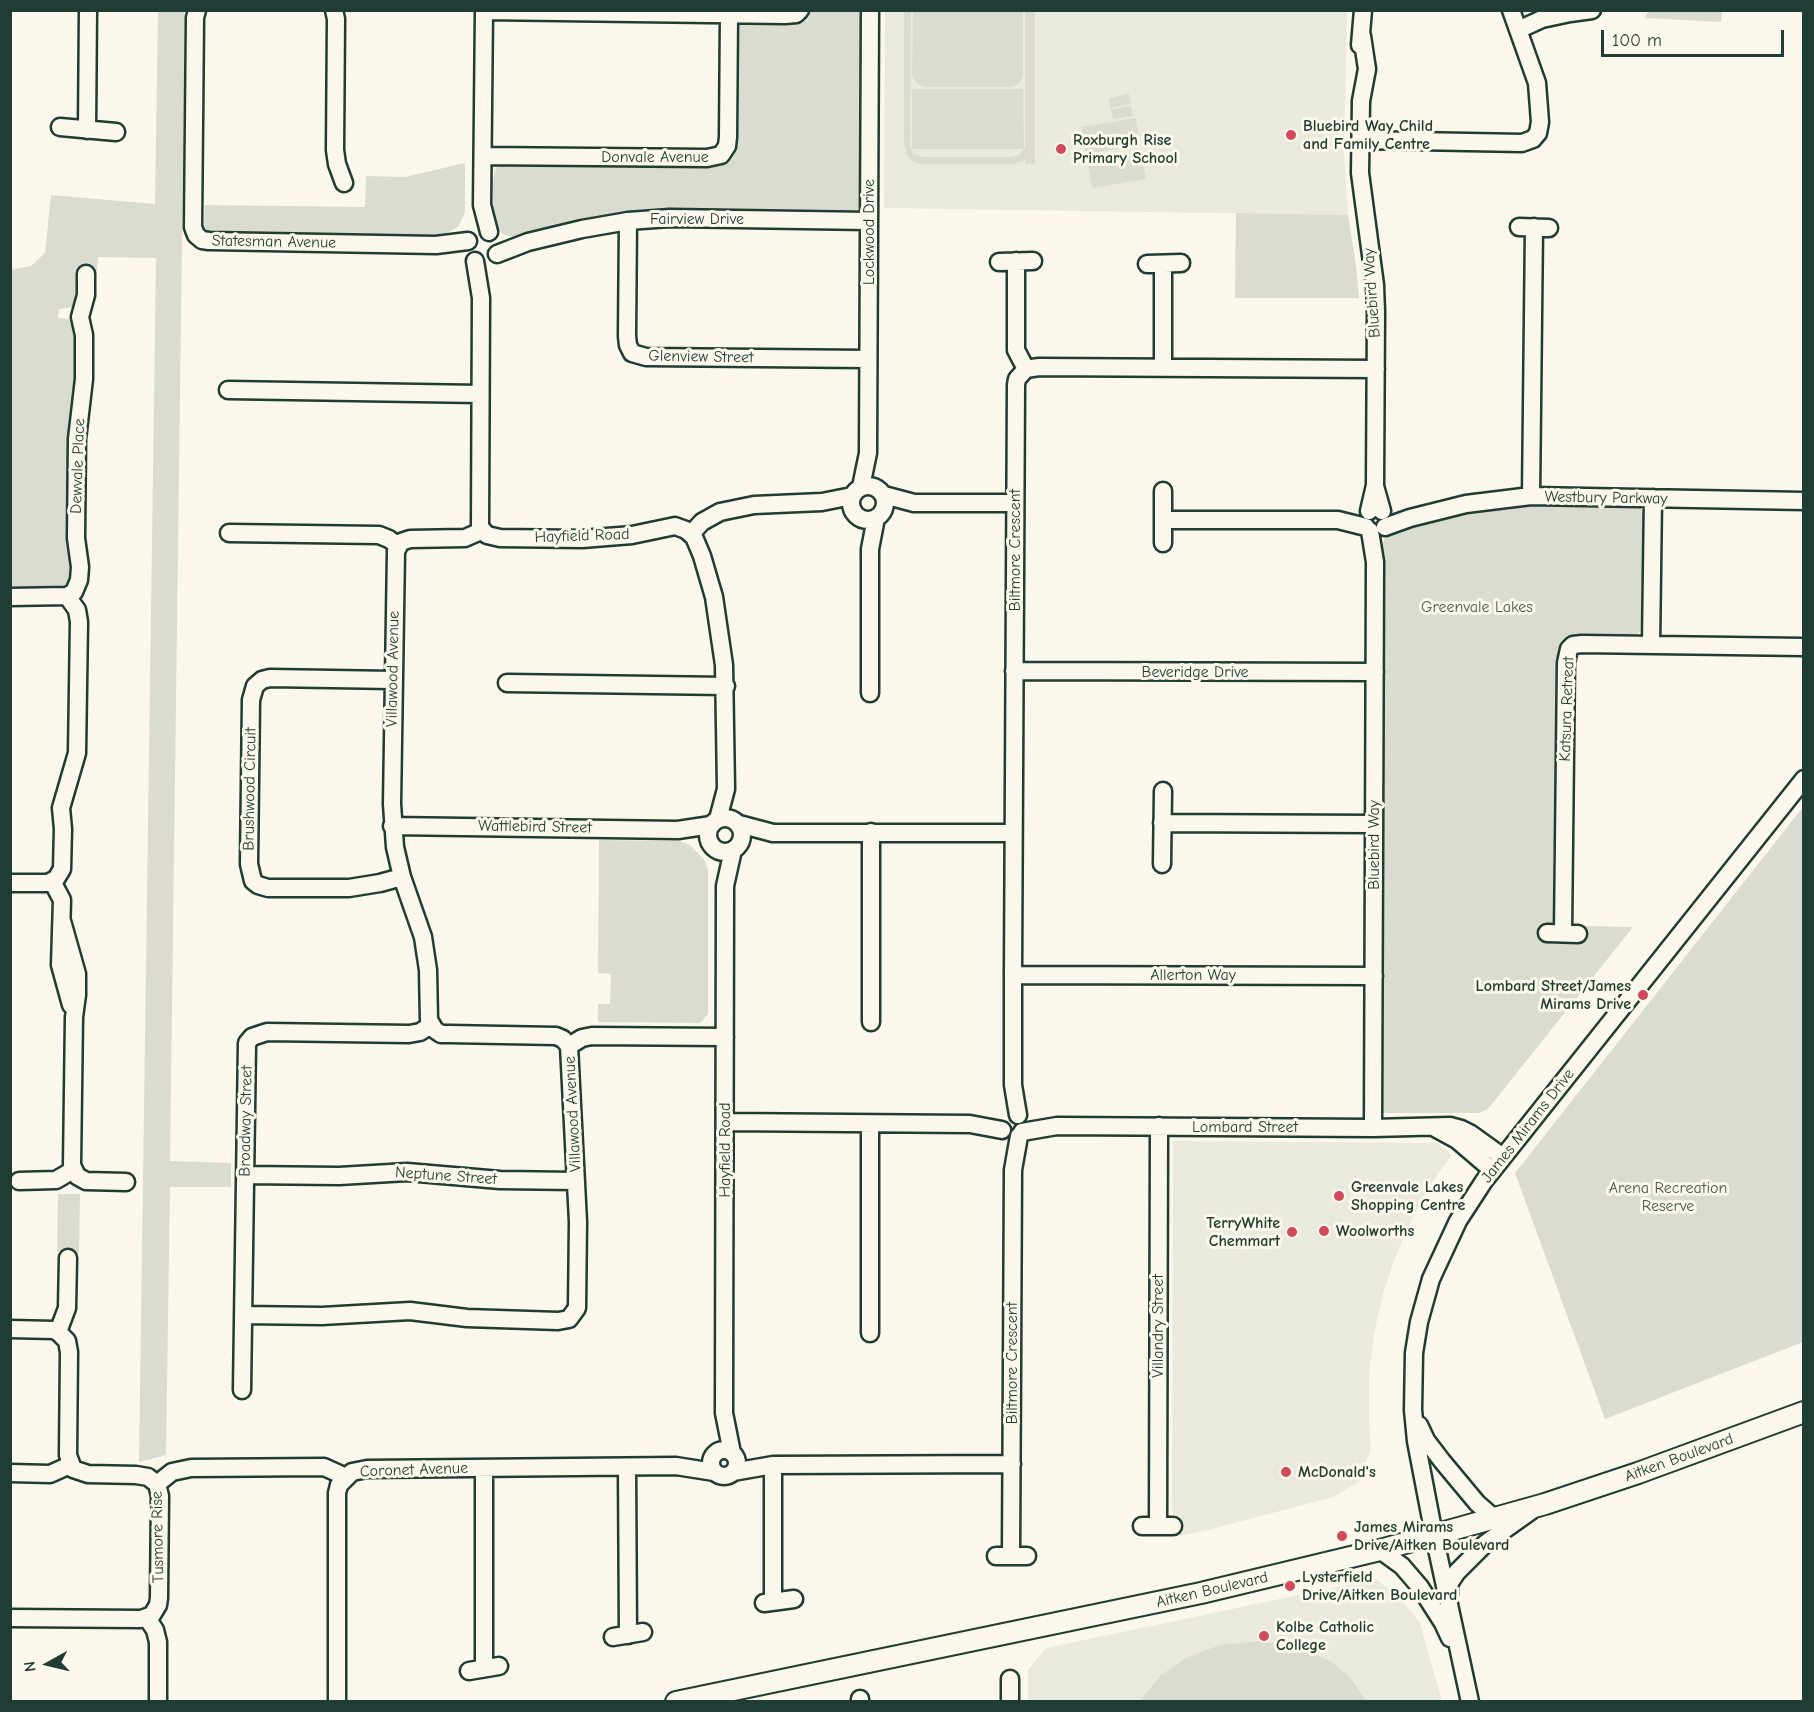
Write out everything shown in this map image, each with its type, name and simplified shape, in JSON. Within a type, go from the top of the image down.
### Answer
[{"type":"main road","name":"Aitken Boulevard","points":[[676,1701],[1201,1593],[1380,1550],[1545,1504],[1638,1473],[1803,1412]]},
{"type":"street","points":[[87,130],[88,10]]},
{"type":"street","name":"Statesman Avenue","points":[[197,10],[195,18],[193,227],[196,235],[202,240],[482,247]]},
{"type":"street","points":[[334,10],[336,19],[335,150],[344,183]]},
{"type":"street","points":[[229,533],[379,535],[398,546],[410,539],[465,538],[481,531],[478,516],[484,11],[785,15],[796,14],[800,10]]},
{"type":"street","name":"Lockwood Drive","points":[[870,10],[868,359],[870,693]]},
{"type":"street","name":"Bluebird Way","points":[[1363,10],[1362,36],[1367,69],[1361,101],[1362,198],[1375,285],[1376,369],[1373,1128]]},
{"type":"street","points":[[1360,140],[1521,143],[1533,140],[1539,128],[1539,94],[1535,72],[1510,10]]},
{"type":"street","points":[[1518,30],[1542,19],[1592,10]]},
{"type":"street","name":"Donvale Avenue","points":[[483,156],[707,158],[721,156],[727,146],[728,137],[729,15]]},
{"type":"street","points":[[60,127],[116,132]]},
{"type":"street","name":"Fairview Drive","points":[[482,247],[528,242],[628,221],[670,218],[869,221]]},
{"type":"street","name":"Glenview Street","points":[[628,221],[627,336],[632,353],[646,357],[868,359]]},
{"type":"street","points":[[1531,496],[1534,227]]},
{"type":"street","points":[[1016,261],[1016,350],[1026,369],[1039,367],[1163,367],[1376,369]]},
{"type":"street","points":[[1163,367],[1155,264],[1181,263]]},
{"type":"street","name":"Dewvale Place","points":[[67,596],[77,586],[80,573],[76,538],[77,439],[84,379],[84,335],[80,317],[86,295],[86,274]]},
{"type":"street","name":"Biltmore Crescent","points":[[1011,1556],[1016,385],[1026,369]]},
{"type":"street","points":[[228,390],[480,394]]},
{"type":"street","points":[[1163,491],[1163,543]]},
{"type":"street","name":"Westbury Parkway","points":[[1163,520],[1410,518],[1466,504],[1531,496],[1803,501]]},
{"type":"street","points":[[1651,645],[1653,498]]},
{"type":"street","points":[[691,534],[702,522],[720,512],[754,505],[822,502],[1015,503]]},
{"type":"street","name":"Hayfield Road","points":[[481,531],[500,538],[599,538],[632,535],[675,526],[691,534],[700,549],[714,597],[722,642],[726,686],[724,1413],[733,1460]]},
{"type":"street","name":"Villawood Avenue","points":[[243,1315],[322,1316],[410,1311],[467,1318],[558,1321],[569,1319],[576,1312],[578,1300],[576,1181],[570,1046],[556,1036],[441,1034],[431,1025],[428,970],[423,937],[402,876],[394,847],[392,826],[395,558],[398,546]]},
{"type":"street","points":[[10,597],[67,596],[77,610],[79,622],[77,753],[63,799],[62,869],[52,881],[10,883]]},
{"type":"street","name":"Katsura Retreat","points":[[1563,933],[1567,654],[1569,648],[1582,644],[1803,647]]},
{"type":"street","name":"Beveridge Drive","points":[[1014,671],[1375,672]]},
{"type":"street","name":"Brushwood Circuit","points":[[393,680],[270,678],[262,680],[255,686],[251,700],[249,864],[253,881],[268,888],[349,888],[380,883],[402,876]]},
{"type":"street","points":[[507,683],[726,686]]},
{"type":"street","name":"James Mirams Drive","points":[[1465,1678],[1434,1535],[1416,1441],[1413,1410],[1414,1353],[1419,1322],[1431,1279],[1458,1221],[1492,1170],[1803,779]]},
{"type":"street","points":[[1162,864],[1163,791]]},
{"type":"street","points":[[1162,823],[1374,824]]},
{"type":"street","name":"Wattlebird Street","points":[[392,826],[678,830],[725,834],[1013,833]]},
{"type":"street","points":[[871,832],[871,1022]]},
{"type":"street","points":[[52,881],[62,900],[60,965],[74,1017],[73,1170],[77,1176],[86,1181],[126,1182]]},
{"type":"street","name":"Allerton Way","points":[[1013,975],[1374,976]]},
{"type":"street","name":"Broadway Street","points":[[242,1390],[246,1051],[248,1043],[252,1037],[267,1032],[409,1034],[420,1032],[431,1025]]},
{"type":"street","points":[[570,1046],[582,1038],[592,1036],[725,1037]]},
{"type":"street","name":"Lombard Street","points":[[725,1122],[1373,1128],[1450,1126],[1461,1129],[1503,1157]]},
{"type":"street","points":[[870,1124],[870,1333]]},
{"type":"street","name":"Villandry Street","points":[[1158,1526],[1159,1126]]},
{"type":"street","points":[[1434,1128],[1456,1140],[1492,1170]]},
{"type":"street","points":[[19,1181],[56,1180],[73,1170]]},
{"type":"street","name":"Neptune Street","points":[[245,1175],[339,1176],[407,1172],[500,1180],[576,1181]]},
{"type":"street","points":[[58,1332],[66,1314],[68,1258]]},
{"type":"street","points":[[10,1329],[58,1332],[67,1341],[70,1464],[50,1474],[10,1473]]},
{"type":"street","points":[[1413,1410],[1431,1447],[1477,1503],[1494,1518]]},
{"type":"street","name":"Hayfield Road","points":[[714,1460],[724,1413]]},
{"type":"street","points":[[733,1460],[726,1476],[714,1460],[722,1450],[733,1460],[773,1465],[1012,1464]]},
{"type":"street","name":"Coronet Avenue","points":[[337,1701],[337,1502],[342,1481],[352,1472],[367,1469],[676,1466],[714,1460]]},
{"type":"street","name":"Tusmore Rise","points":[[70,1464],[81,1473],[143,1476],[157,1484],[160,1496],[159,1598],[155,1610],[147,1618]]},
{"type":"street","points":[[773,1465],[769,1602],[794,1599]]},
{"type":"street","points":[[627,1467],[628,1635]]},
{"type":"street","points":[[157,1484],[178,1469],[314,1468],[342,1481]]},
{"type":"street","points":[[484,1468],[484,1669]]},
{"type":"street","points":[[1449,1601],[1449,1584],[1457,1572],[1486,1543],[1522,1516],[1545,1504]]},
{"type":"street","points":[[1380,1550],[1402,1566],[1420,1587],[1443,1623],[1465,1678],[1470,1701]]},
{"type":"street","points":[[10,1618],[147,1618],[156,1630],[158,1642],[158,1701]]},
{"type":"street","points":[[1010,1679],[1010,1701]]},
{"type":"shaded area","name":"Roxburgh Rise Primary School","points":[[885,11],[1347,11],[1344,155],[1348,215],[884,208]]},
{"type":"shaded area","points":[[1173,1141],[1438,1143],[1452,1155],[1435,1178],[1411,1221],[1394,1260],[1383,1294],[1374,1334],[1369,1374],[1371,1448],[1360,1481],[1333,1497],[1175,1537],[1172,1508]]},
{"type":"shaded area","name":"Kolbe Catholic College","points":[[1375,1579],[1398,1595],[1420,1623],[1442,1701],[1028,1702],[1028,1670],[1046,1648]]},
{"type":"green space","points":[[158,11],[185,11],[170,1161],[231,1163],[231,1187],[170,1187],[166,1455],[139,1462],[156,258],[98,257],[97,274],[81,275],[81,290],[74,307],[59,309],[58,318],[68,319],[77,327],[75,572],[66,589],[11,590],[11,270],[31,266],[45,253],[51,195],[155,204]]},
{"type":"green space","points":[[808,11],[863,11],[861,206],[855,213],[673,213],[519,238],[504,235],[493,224],[492,184],[495,170],[501,162],[721,162],[737,25],[743,21],[806,14]]},
{"type":"green space","points":[[904,11],[911,11],[910,145],[913,153],[923,157],[1011,157],[1019,155],[1025,147],[1025,11],[1035,11],[1035,164],[1025,164],[1025,160],[1014,164],[920,164],[908,157],[904,143]]},
{"type":"green space","points":[[913,11],[1023,11],[1023,75],[1020,83],[1012,87],[925,87],[917,84],[912,75]]},
{"type":"green space","points":[[1649,11],[1722,11],[1721,22],[1644,18]]},
{"type":"green space","points":[[912,89],[1023,89],[1024,149],[912,149]]},
{"type":"green space","points":[[1129,94],[1131,104],[1110,108],[1109,98]]},
{"type":"green space","points":[[1131,106],[1133,116],[1113,119],[1111,109]]},
{"type":"green space","points":[[1136,118],[1140,145],[1086,154],[1081,127]]},
{"type":"green space","points":[[1141,152],[1146,179],[1092,188],[1087,161]]},
{"type":"green space","points":[[465,163],[465,212],[458,227],[437,238],[210,235],[204,230],[205,205],[365,207],[366,176],[405,177]]},
{"type":"green space","points":[[1236,213],[1348,215],[1359,298],[1235,298]]},
{"type":"green space","name":"Greenvale Lakes","points":[[1530,505],[1634,506],[1641,509],[1646,524],[1641,630],[1637,635],[1631,637],[1580,638],[1557,667],[1556,677],[1561,683],[1561,692],[1556,698],[1556,719],[1560,726],[1560,739],[1555,744],[1555,778],[1557,781],[1554,821],[1559,827],[1554,841],[1553,863],[1558,869],[1558,877],[1553,883],[1553,903],[1557,908],[1556,920],[1547,930],[1547,938],[1552,944],[1571,944],[1578,939],[1578,929],[1582,926],[1633,927],[1488,1109],[1479,1113],[1382,1113],[1382,546],[1385,537],[1392,529],[1476,510]]},
{"type":"green space","name":"Arena Recreation Reserve","points":[[1803,807],[1803,1342],[1605,1419],[1515,1173]]},
{"type":"green space","points":[[599,840],[679,841],[690,845],[704,859],[708,869],[708,1014],[700,1023],[598,1022],[598,1004],[610,1004],[611,974],[598,973]]},
{"type":"green space","points":[[58,1194],[80,1194],[79,1253],[57,1252]]},
{"type":"green space","points":[[1260,1641],[1294,1646],[1326,1659],[1352,1680],[1366,1701],[1140,1701],[1161,1675],[1188,1657],[1220,1645]]},
{"type":"place","name":"Bluebird Way Child and Family Centre","points":[[1291,135]]},
{"type":"place","name":"Roxburgh Rise Primary School","points":[[1061,149]]},
{"type":"place","name":"Lombard Street/James Mirams Drive","points":[[1643,995]]},
{"type":"place","name":"Greenvale Lakes Shopping Centre","points":[[1339,1196]]},
{"type":"place","name":"Woolworths","points":[[1324,1231]]},
{"type":"place","name":"TerryWhite Chemmart","points":[[1292,1232]]},
{"type":"place","name":"McDonald's","points":[[1286,1472]]},
{"type":"place","name":"James Mirams Drive/Aitken Boulevard","points":[[1342,1536]]},
{"type":"place","name":"Lysterfield Drive/Aitken Boulevard","points":[[1290,1586]]},
{"type":"place","name":"Kolbe Catholic College","points":[[1264,1636]]}]
